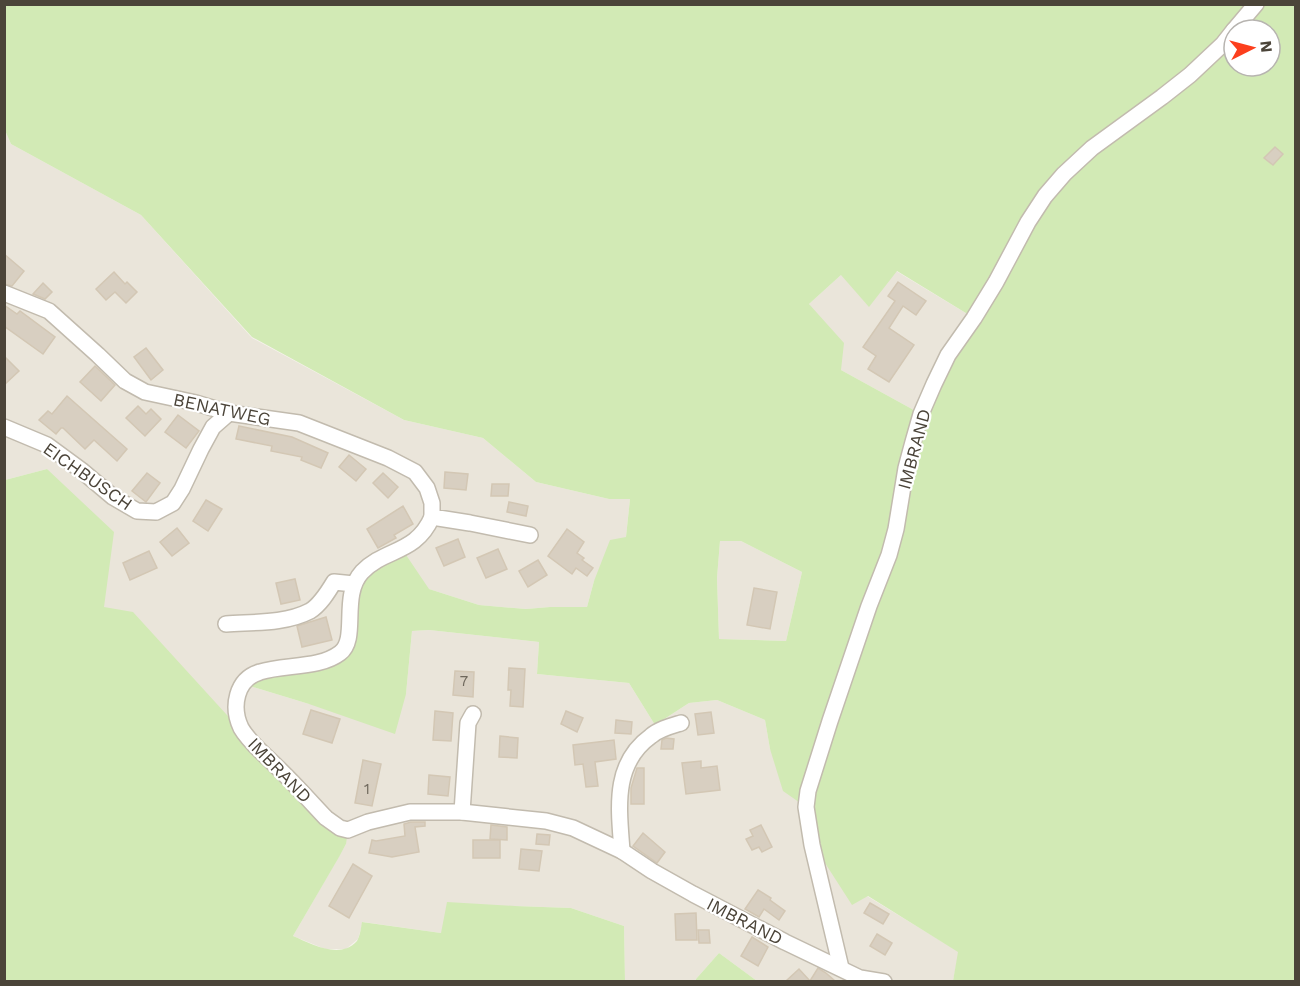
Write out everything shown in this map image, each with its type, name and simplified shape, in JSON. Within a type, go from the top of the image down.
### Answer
[{"type":"street","name":"IMBRAND","points":[[1244,18],[1256,4]]},
{"type":"street","name":"IMBRAND","points":[[841,968],[810,836],[807,799],[834,710],[889,555],[896,529],[906,468],[921,414],[948,354],[974,318],[1028,222],[1051,189],[1092,148],[1190,75],[1222,45]]},
{"type":"street","name":"BENATWEG","points":[[4,293],[49,311],[125,381],[145,393],[196,403],[229,413],[299,423],[388,458],[415,472],[427,488],[432,503],[432,517]]},
{"type":"street","name":"EICHBUSCH","points":[[5,423],[47,445],[113,497],[136,511],[156,512],[173,503],[213,427],[229,413]]},
{"type":"street","points":[[226,624],[288,620],[312,610],[334,582],[354,584],[370,565],[417,540],[427,528],[432,517],[530,535]]},
{"type":"street","name":"IMBRAND","points":[[354,584],[350,604],[348,641],[342,652],[328,660],[262,671],[252,675],[243,684],[236,699],[235,709],[238,720],[247,737],[326,818],[340,828],[348,830],[368,822],[410,812],[462,812],[546,821],[573,828],[622,851],[693,894],[785,942],[860,978],[884,981]]},
{"type":"street","points":[[462,812],[468,723],[473,714]]},
{"type":"street","points":[[622,851],[618,807],[626,764],[635,749],[652,734],[681,723]]},
{"type":"shaded area","points":[[4,128],[11,144],[141,215],[252,338],[404,420],[483,438],[536,482],[609,499],[630,499],[626,537],[594,581],[587,607],[526,609],[479,605],[429,589],[342,652],[243,684],[309,704],[406,694],[412,631],[429,630],[539,642],[537,674],[629,683],[655,725],[689,703],[717,700],[765,720],[770,749],[806,807],[852,904],[867,896],[959,952],[953,981],[757,981],[719,953],[696,981],[625,981],[624,926],[571,908],[515,906],[441,933],[363,922],[358,939],[346,949],[325,949],[293,936],[346,844],[104,607],[47,469],[5,480]]},
{"type":"shaded area","points":[[896,271],[974,318],[921,414],[841,370],[809,304],[841,275]]},
{"type":"shaded area","points":[[720,541],[741,541],[802,572],[786,641],[719,639],[717,578]]},
{"type":"green space","points":[[4,5],[1295,5],[1295,981],[953,981],[958,952],[868,896],[852,905],[825,863],[806,807],[783,791],[770,749],[765,720],[717,700],[689,703],[655,725],[629,683],[537,674],[539,642],[429,630],[412,631],[406,694],[395,734],[243,684],[342,652],[354,584],[402,549],[429,589],[479,605],[526,609],[587,607],[594,581],[610,540],[626,537],[630,499],[609,499],[536,482],[483,438],[404,420],[252,337],[141,215],[11,144],[4,128]],"holes":[[[897,271],[974,318],[921,414],[841,370],[844,343],[809,304],[841,275],[869,307]],[[720,541],[741,541],[802,572],[786,641],[719,639],[717,578]]]},
{"type":"green space","points":[[47,469],[114,532],[104,607],[133,612],[247,737],[348,830],[346,844],[293,936],[334,950],[350,947],[357,941],[362,922],[441,933],[447,902],[571,908],[624,926],[625,981],[5,982],[5,480]]},
{"type":"green space","points":[[719,953],[757,981],[696,981]]},
{"type":"building","points":[[1275,147],[1283,154],[1273,165],[1264,158]]},
{"type":"building","points":[[4,254],[24,271],[12,286],[4,284]]},
{"type":"building","points":[[114,272],[125,284],[127,282],[137,292],[126,303],[115,292],[106,300],[96,289]]},
{"type":"building","points":[[898,282],[926,301],[916,315],[903,306],[889,328],[914,345],[889,382],[868,369],[876,356],[863,347],[895,301],[888,296]]},
{"type":"building","points":[[43,283],[52,292],[45,299],[33,294]]},
{"type":"building","points":[[4,305],[17,314],[20,311],[55,337],[43,354],[4,326]]},
{"type":"building","points":[[146,348],[163,370],[151,380],[134,357]]},
{"type":"building","points":[[4,356],[19,371],[4,385]]},
{"type":"building","points":[[95,366],[115,385],[101,401],[80,382]]},
{"type":"building","points":[[67,396],[127,449],[117,461],[94,440],[85,449],[63,428],[56,434],[39,420],[48,411],[52,414]]},
{"type":"building","points":[[138,406],[146,414],[151,409],[161,419],[145,436],[126,418]]},
{"type":"building","points":[[178,415],[199,431],[186,448],[165,432]]},
{"type":"building","points":[[239,426],[292,437],[328,453],[321,468],[301,460],[302,457],[271,451],[272,446],[236,439]]},
{"type":"building","points":[[349,455],[366,469],[356,481],[339,467]]},
{"type":"building","points":[[445,472],[468,474],[466,490],[444,488]]},
{"type":"building","points":[[147,473],[160,483],[146,502],[132,491]]},
{"type":"building","points":[[383,473],[398,487],[388,498],[373,483]]},
{"type":"building","points":[[492,484],[509,484],[508,496],[491,496]]},
{"type":"building","points":[[206,500],[222,509],[208,531],[193,521]]},
{"type":"building","points":[[509,502],[528,506],[526,516],[507,512]]},
{"type":"building","points":[[403,506],[413,524],[394,535],[396,538],[378,548],[367,529]]},
{"type":"building","points":[[177,528],[189,543],[172,556],[160,542]]},
{"type":"building","points":[[567,529],[584,542],[577,553],[593,568],[587,576],[576,568],[572,574],[548,556]]},
{"type":"building","points":[[458,539],[465,557],[444,566],[436,548]]},
{"type":"building","points":[[498,549],[507,569],[486,578],[477,558]]},
{"type":"building","points":[[149,551],[157,568],[130,580],[123,563]]},
{"type":"building","points":[[538,560],[547,575],[528,587],[519,571]]},
{"type":"building","points":[[295,579],[300,600],[281,604],[276,583]]},
{"type":"building","points":[[754,588],[777,592],[770,629],[747,625]]},
{"type":"building","points":[[326,617],[332,640],[302,647],[297,626]]},
{"type":"building","points":[[509,668],[525,669],[523,707],[510,706]]},
{"type":"building","points":[[455,671],[474,672],[473,697],[453,695]]},
{"type":"building","points":[[311,710],[340,719],[332,743],[303,734]]},
{"type":"building","points":[[435,711],[453,713],[451,741],[433,740]]},
{"type":"building","points":[[566,711],[583,718],[577,732],[561,724]]},
{"type":"building","points":[[711,712],[714,733],[698,735],[695,714]]},
{"type":"building","points":[[616,720],[632,722],[631,734],[615,733]]},
{"type":"building","points":[[500,736],[518,738],[517,758],[499,757]]},
{"type":"building","points":[[674,739],[673,749],[661,749],[662,740]]},
{"type":"building","points":[[614,740],[616,759],[595,762],[598,786],[586,787],[583,764],[575,765],[573,745]]},
{"type":"building","points":[[363,760],[381,764],[372,806],[355,803]]},
{"type":"building","points":[[701,761],[701,768],[717,766],[720,790],[686,794],[682,763]]},
{"type":"building","points":[[637,768],[644,768],[644,804],[631,804],[631,788]]},
{"type":"building","points":[[429,775],[450,777],[448,796],[428,794]]},
{"type":"building","points":[[425,822],[425,826],[415,827],[419,852],[392,857],[369,853],[372,840],[405,836],[404,824]]},
{"type":"building","points":[[491,825],[507,827],[507,840],[490,839]]},
{"type":"building","points":[[761,825],[772,847],[762,852],[759,847],[752,850],[746,839],[753,836],[750,830]]},
{"type":"building","points":[[643,833],[665,852],[657,863],[633,846]]},
{"type":"building","points":[[537,834],[550,835],[549,845],[536,844]]},
{"type":"building","points":[[473,840],[500,840],[500,858],[473,858]]},
{"type":"building","points":[[521,849],[542,851],[539,871],[519,869]]},
{"type":"building","points":[[353,864],[372,876],[349,918],[329,906]]},
{"type":"building","points":[[758,890],[785,911],[779,920],[764,909],[759,917],[745,909]]},
{"type":"building","points":[[870,903],[889,914],[883,924],[864,913]]},
{"type":"building","points":[[696,913],[697,940],[676,940],[675,914]]},
{"type":"building","points":[[698,930],[709,930],[710,943],[699,943]]},
{"type":"building","points":[[877,934],[892,943],[885,955],[870,946]]},
{"type":"building","points":[[752,937],[768,947],[758,966],[741,956]]},
{"type":"building","points":[[818,968],[835,981],[810,981]]},
{"type":"building","points":[[799,969],[810,981],[786,981]]}]
